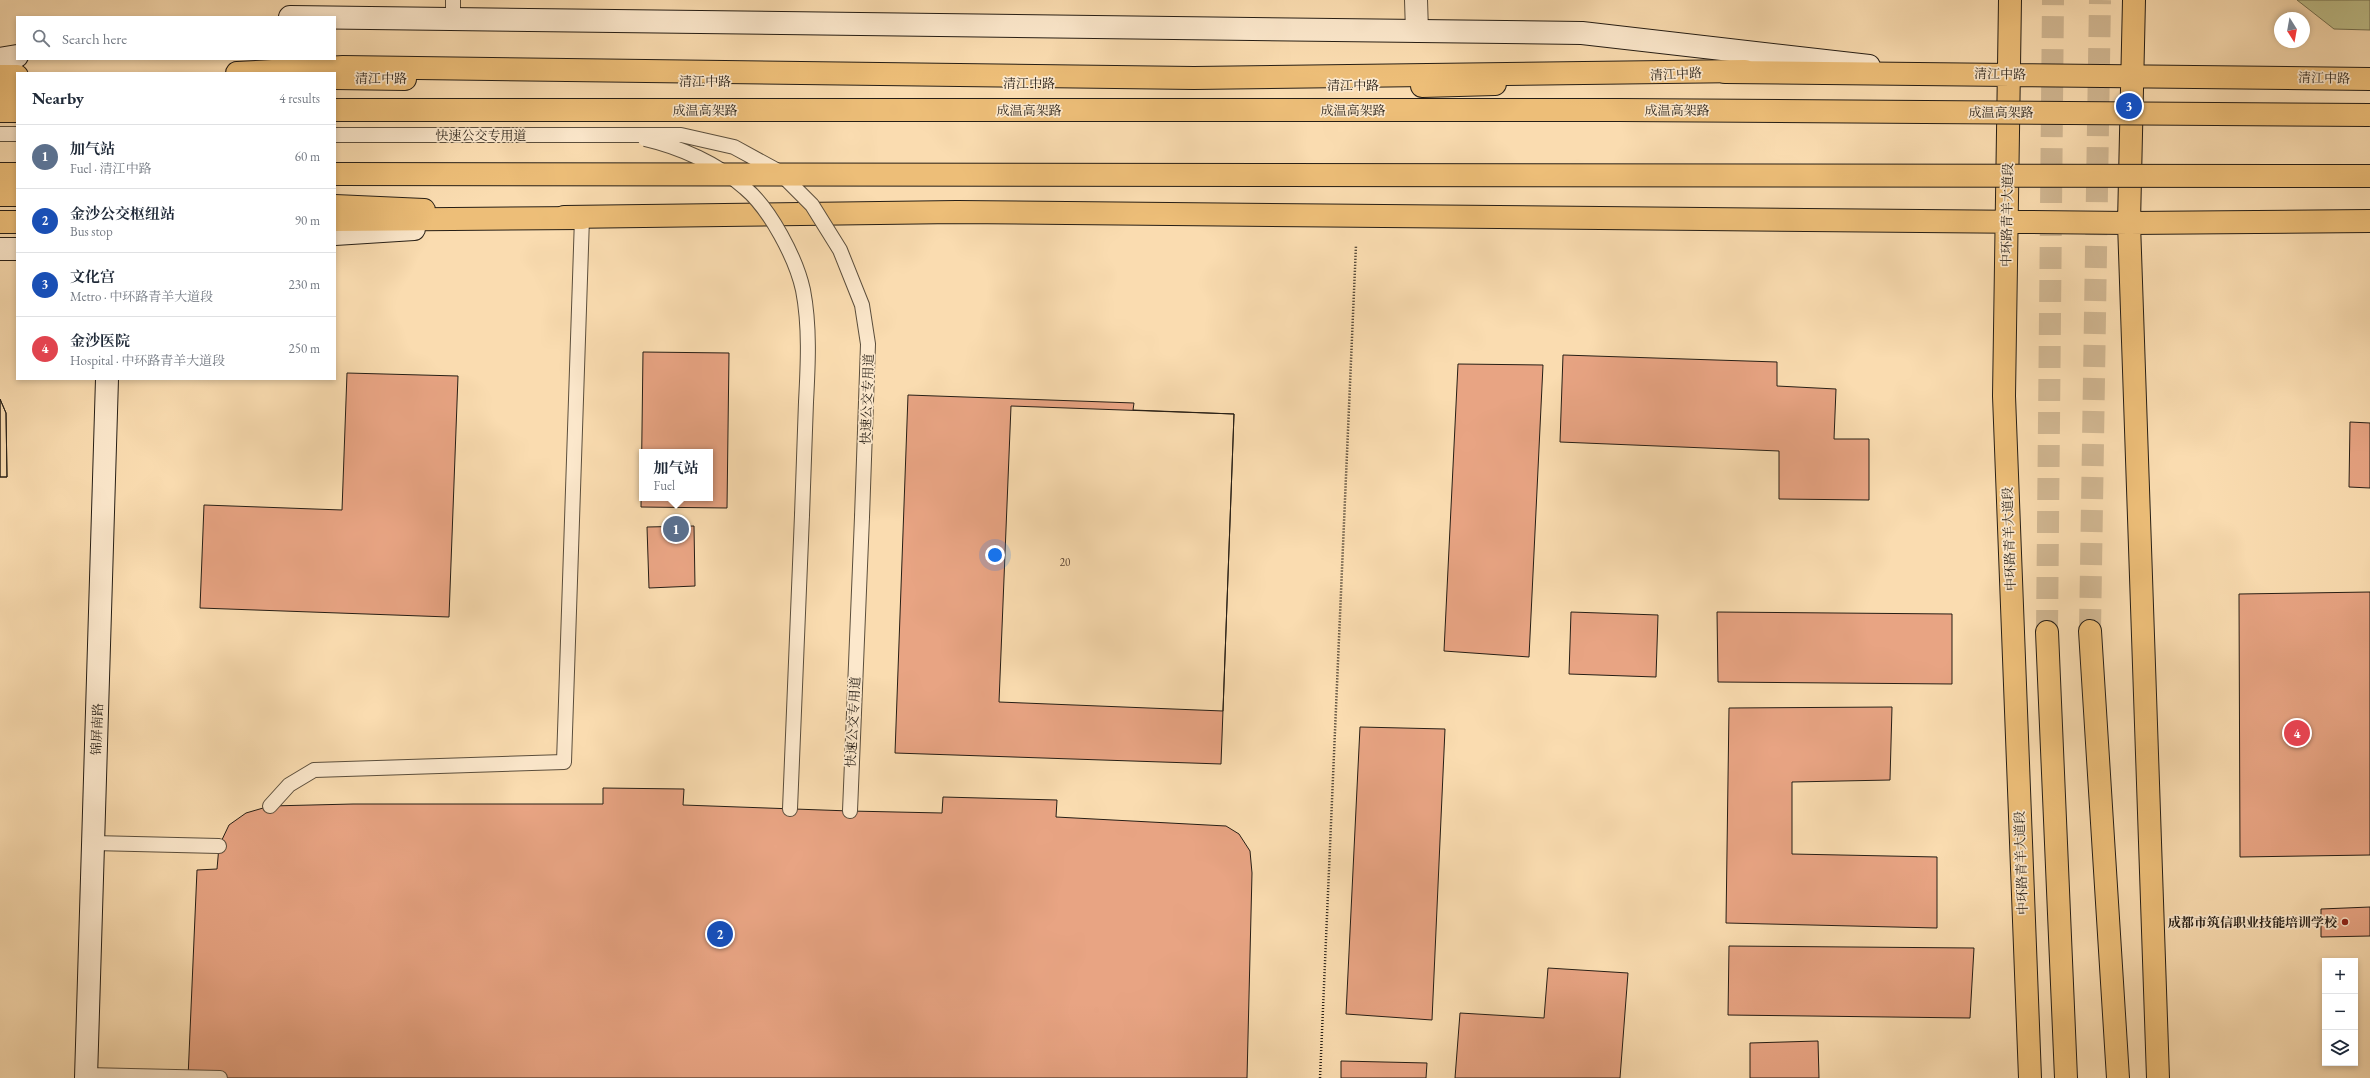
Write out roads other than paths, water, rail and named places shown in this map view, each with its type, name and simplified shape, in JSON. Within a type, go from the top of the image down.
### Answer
[{"type":"main road","name":"中环路青羊大道段","points":[[2010,0],[2008,221],[2004,404],[2030,1078]]},
{"type":"main road","points":[[2134,0],[2129,223],[2158,1078]]},
{"type":"main road","points":[[254,72],[342,67],[1194,78],[1745,71]]},
{"type":"main road","name":"清江中路","points":[[336,78],[1461,86],[1745,71],[2370,79]]},
{"type":"main road","points":[[0,76],[16,76]]},
{"type":"main road","points":[[0,92],[16,90]]},
{"type":"main road","name":"成温高架路","points":[[336,110],[1620,110],[2370,115]]},
{"type":"main road","points":[[0,111],[16,111]]},
{"type":"main road","points":[[0,174],[16,174]]},
{"type":"main road","points":[[336,174],[2370,176]]},
{"type":"main road","points":[[0,195],[16,195]]},
{"type":"main road","points":[[336,206],[582,218]]},
{"type":"main road","points":[[336,220],[957,212],[2129,223],[2370,221]]},
{"type":"main road","points":[[0,222],[16,222]]},
{"type":"main road","points":[[2090,631],[2118,1078]]},
{"type":"main road","points":[[2047,632],[2066,1078]]},
{"type":"street","points":[[1416,0],[1416,31]]},
{"type":"street","points":[[310,16],[453,9],[1416,31],[1582,33],[1934,73]]},
{"type":"street","points":[[0,59],[16,56]]},
{"type":"street","points":[[336,234],[582,218]]},
{"type":"street","points":[[0,249],[16,249]]},
{"type":"street","name":"锦屏南路","points":[[86,1076],[107,380]]},
{"type":"lane","points":[[0,134],[16,134]]},
{"type":"lane","name":"快速公交专用道","points":[[336,135],[681,135],[734,147],[778,171],[812,205],[840,250],[862,305],[868,344],[869,369],[850,811]]},
{"type":"lane","name":"快速公交专用道","points":[[627,135],[651,141],[703,160],[746,188],[768,216],[788,250],[803,289],[808,364],[790,809]]},
{"type":"lane","points":[[270,806],[289,785],[314,770],[564,762],[582,218]]},
{"type":"lane","points":[[93,842],[219,846]]},
{"type":"lane","points":[[86,1076],[220,1078]]},
{"type":"tunnel","points":[[2047,632],[2053,0]]},
{"type":"tunnel","points":[[2090,631],[2100,0]]},
{"type":"place","name":"文化宫","points":[[2129,106]]},
{"type":"place","name":"加气站","points":[[676,529]]},
{"type":"place","name":"金沙医院","points":[[2297,733]]},
{"type":"place","name":"成都市筑信职业技能培训学校","points":[[2345,922]]},
{"type":"place","name":"金沙公交枢纽站","points":[[720,934]]}]
